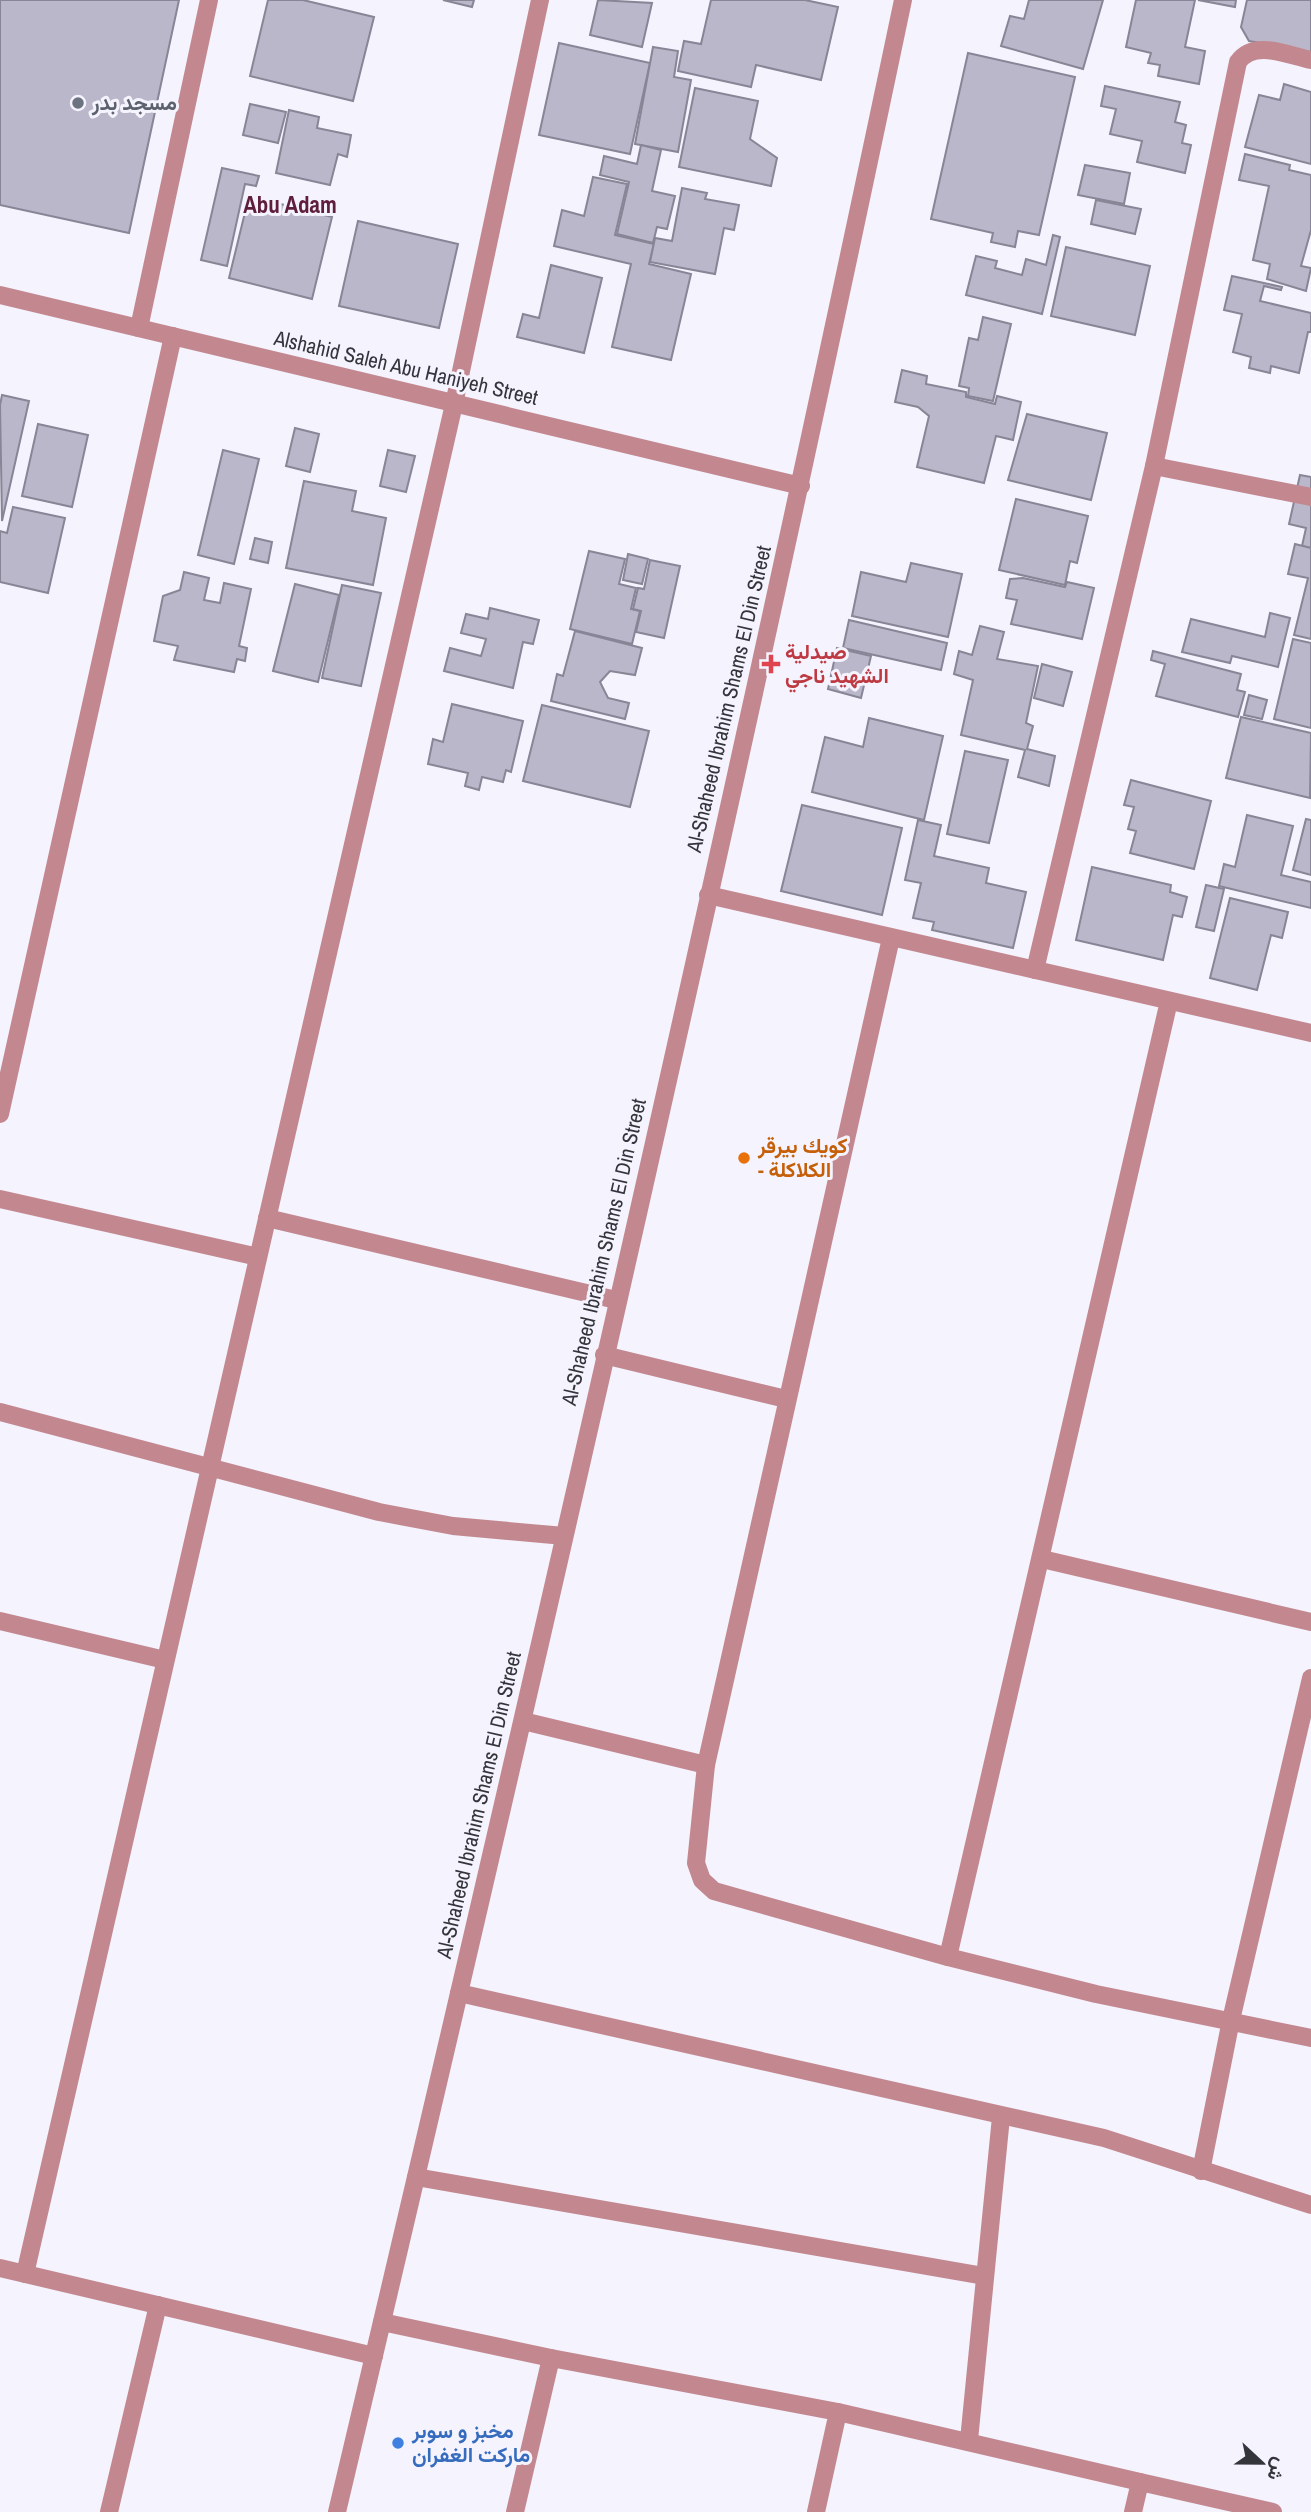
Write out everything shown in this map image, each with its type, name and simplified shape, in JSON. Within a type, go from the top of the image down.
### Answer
[{"type":"street","points":[[139,328],[209,0]]},
{"type":"street","points":[[25,2274],[454,404],[540,0]]},
{"type":"street","name":"Al-Shaheed Ibrahim Shams El Din Street","points":[[337,2512],[523,1721],[801,486],[903,0]]},
{"type":"street","points":[[1035,970],[1154,466],[1238,62],[1245,52],[1257,48],[1311,60]]},
{"type":"street","name":"Alshahid Saleh Abu Haniyeh Street","points":[[0,295],[801,486]]},
{"type":"street","points":[[0,1114],[173,336]]},
{"type":"street","points":[[1154,466],[1311,497]]},
{"type":"street","points":[[708,895],[1311,1033]]},
{"type":"street","points":[[891,939],[706,1765],[696,1863],[702,1880],[714,1891],[948,1957],[1096,1994],[1311,2038]]},
{"type":"street","points":[[948,1957],[1170,1001]]},
{"type":"street","points":[[0,1199],[258,1257]]},
{"type":"street","points":[[267,1218],[616,1300]]},
{"type":"street","points":[[604,1355],[786,1399]]},
{"type":"street","points":[[0,1412],[391,1515],[453,1527],[564,1536]]},
{"type":"street","points":[[1041,1559],[1311,1622]]},
{"type":"street","points":[[0,1621],[166,1660]]},
{"type":"street","points":[[1201,2171],[1231,2020],[1311,1678]]},
{"type":"street","points":[[523,1721],[706,1765]]},
{"type":"street","points":[[459,1993],[1001,2117],[1104,2138],[1311,2205]]},
{"type":"street","points":[[969,2440],[1001,2117]]},
{"type":"street","points":[[416,2177],[984,2276]]},
{"type":"street","points":[[0,2268],[374,2356]]},
{"type":"street","points":[[109,2512],[158,2305]]},
{"type":"street","points":[[382,2322],[551,2358],[838,2412],[1273,2512]]},
{"type":"street","points":[[515,2512],[551,2358]]},
{"type":"street","points":[[816,2512],[838,2412]]},
{"type":"street","points":[[1133,2512],[1140,2482]]},
{"type":"building","name":"مسجد بدر","points":[[0,0],[179,0],[129,233],[0,205]]},
{"type":"building","points":[[268,0],[303,0],[374,17],[353,101],[250,76]]},
{"type":"building","points":[[443,0],[474,0],[472,7]]},
{"type":"building","points":[[598,0],[652,3],[642,47],[590,35]]},
{"type":"building","points":[[711,0],[805,0],[838,7],[821,80],[756,65],[751,87],[678,71],[684,41],[701,44]]},
{"type":"building","points":[[1029,0],[1103,0],[1083,69],[1001,46],[1010,16],[1024,19]]},
{"type":"building","points":[[1136,0],[1195,0],[1185,47],[1205,51],[1199,84],[1158,76],[1160,65],[1148,63],[1151,53],[1126,47]]},
{"type":"building","points":[[1198,0],[1236,0],[1235,7]]},
{"type":"building","points":[[1247,0],[1311,0],[1311,52],[1249,41],[1241,27]]},
{"type":"building","points":[[559,43],[650,63],[630,154],[539,135]]},
{"type":"building","points":[[653,47],[678,51],[674,77],[691,80],[678,152],[635,144]]},
{"type":"building","points":[[968,53],[1075,77],[1039,235],[1018,231],[1015,247],[991,242],[993,233],[931,219]]},
{"type":"building","points":[[1284,84],[1311,92],[1311,164],[1245,147],[1259,95],[1280,100]]},
{"type":"building","points":[[1105,86],[1180,102],[1175,122],[1186,125],[1182,143],[1191,145],[1185,173],[1137,162],[1142,141],[1110,134],[1116,109],[1101,106]]},
{"type":"building","points":[[695,88],[758,101],[750,139],[777,158],[771,186],[679,167]]},
{"type":"building","points":[[250,104],[286,112],[278,143],[243,135]]},
{"type":"building","points":[[289,110],[319,117],[317,128],[351,135],[347,157],[338,154],[330,185],[276,173]]},
{"type":"building","points":[[641,145],[661,150],[652,191],[675,196],[667,229],[657,227],[653,243],[617,234],[629,182],[600,175],[604,156],[637,164]]},
{"type":"building","points":[[1245,154],[1290,165],[1289,170],[1311,175],[1311,230],[1301,266],[1311,268],[1306,291],[1267,279],[1270,264],[1253,260],[1269,186],[1239,180]]},
{"type":"building","points":[[1085,165],[1130,173],[1124,204],[1078,195]]},
{"type":"building","points":[[222,168],[259,176],[256,186],[245,184],[227,266],[201,260]]},
{"type":"building","points":[[593,177],[627,184],[615,235],[654,244],[649,264],[691,274],[671,360],[612,347],[631,264],[554,246],[562,210],[584,216]]},
{"type":"building","points":[[682,188],[707,193],[705,199],[739,205],[734,230],[724,228],[715,274],[650,262],[655,238],[672,241]]},
{"type":"building","points":[[249,196],[332,217],[312,299],[229,278]]},
{"type":"building","points":[[1096,200],[1141,209],[1135,234],[1091,224]]},
{"type":"building","points":[[358,221],[458,244],[439,328],[339,306]]},
{"type":"building","points":[[1053,235],[1060,237],[1042,314],[966,295],[976,256],[997,261],[995,268],[1022,275],[1026,259],[1046,265]]},
{"type":"building","points":[[1066,247],[1150,266],[1135,335],[1051,316]]},
{"type":"building","points":[[551,265],[602,278],[584,353],[517,337],[523,314],[539,318]]},
{"type":"building","points":[[1232,276],[1282,287],[1281,290],[1264,286],[1260,301],[1311,313],[1311,332],[1308,332],[1299,373],[1271,366],[1270,373],[1249,368],[1251,357],[1233,352],[1242,314],[1224,310]]},
{"type":"building","points":[[983,317],[1011,324],[993,401],[968,396],[969,388],[959,386],[969,338],[978,340]]},
{"type":"building","points":[[902,370],[927,376],[926,384],[966,392],[966,397],[995,404],[997,396],[1021,402],[1013,440],[996,436],[984,483],[917,467],[929,416],[918,407],[895,402]]},
{"type":"building","points":[[2,395],[29,401],[2,521],[0,405]]},
{"type":"building","points":[[1027,414],[1107,433],[1091,500],[1008,480]]},
{"type":"building","points":[[38,424],[88,435],[72,507],[22,496]]},
{"type":"building","points":[[295,428],[319,434],[310,472],[286,466]]},
{"type":"building","points":[[223,450],[259,459],[234,564],[198,555]]},
{"type":"building","points":[[388,450],[415,456],[406,492],[380,486]]},
{"type":"building","points":[[1300,475],[1311,477],[1311,548],[1302,546],[1306,528],[1289,524]]},
{"type":"building","points":[[304,481],[356,491],[352,511],[386,518],[373,585],[286,568]]},
{"type":"building","points":[[1016,499],[1088,516],[1077,563],[1070,561],[1065,585],[999,570]]},
{"type":"building","points":[[13,507],[65,518],[48,593],[0,582],[0,531],[7,533]]},
{"type":"building","points":[[255,538],[272,542],[268,563],[250,559]]},
{"type":"building","points":[[1295,544],[1311,548],[1311,639],[1294,635],[1308,578],[1288,574]]},
{"type":"building","points":[[589,551],[625,559],[619,584],[636,588],[631,609],[640,611],[632,644],[570,629]]},
{"type":"building","points":[[628,554],[648,559],[642,584],[623,580]]},
{"type":"building","points":[[650,560],[680,566],[664,638],[636,632],[641,611],[633,609],[638,588],[644,589]]},
{"type":"building","points":[[911,563],[962,574],[948,637],[852,616],[861,572],[906,582]]},
{"type":"building","points":[[184,572],[209,578],[204,600],[220,603],[224,583],[251,589],[239,646],[247,648],[245,661],[237,659],[234,672],[174,660],[178,646],[154,641],[163,596],[180,590]]},
{"type":"building","points":[[1023,578],[1065,587],[1067,582],[1094,588],[1082,639],[1011,624],[1017,600],[1006,598],[1010,579]]},
{"type":"building","points":[[295,584],[339,595],[318,682],[273,671]]},
{"type":"building","points":[[342,585],[381,593],[361,686],[322,678]]},
{"type":"building","points":[[490,608],[539,620],[533,644],[523,642],[513,688],[444,671],[450,648],[481,656],[486,639],[461,633],[466,614],[488,619]]},
{"type":"building","points":[[1270,613],[1290,618],[1278,667],[1232,656],[1230,663],[1182,652],[1191,619],[1265,637]]},
{"type":"building","points":[[849,620],[947,643],[941,670],[843,648]]},
{"type":"building","points":[[980,626],[1004,632],[997,659],[1038,666],[1026,723],[1033,726],[1027,749],[1055,756],[1049,786],[1018,777],[1025,750],[961,735],[973,680],[954,674],[959,651],[972,655]]},
{"type":"building","points":[[575,631],[642,648],[635,675],[610,671],[600,682],[608,698],[629,703],[625,719],[551,701],[557,674],[563,676]]},
{"type":"building","points":[[1293,639],[1311,643],[1311,728],[1274,719]]},
{"type":"building","points":[[837,648],[871,656],[861,698],[828,689]]},
{"type":"building","points":[[1153,651],[1241,674],[1237,690],[1245,692],[1238,717],[1156,696],[1165,664],[1151,660]]},
{"type":"building","points":[[1042,664],[1072,672],[1063,706],[1034,698]]},
{"type":"building","points":[[1249,695],[1267,700],[1262,719],[1244,715]]},
{"type":"building","points":[[452,704],[523,721],[511,772],[506,770],[503,782],[482,777],[479,790],[465,786],[468,773],[428,764],[433,739],[443,742]]},
{"type":"building","points":[[542,705],[649,731],[630,807],[523,781]]},
{"type":"building","points":[[1241,717],[1311,733],[1310,798],[1226,778]]},
{"type":"building","points":[[869,718],[943,736],[924,820],[812,792],[825,737],[863,747]]},
{"type":"building","points":[[965,751],[1008,760],[989,843],[947,834]]},
{"type":"building","points":[[1131,780],[1211,801],[1194,869],[1130,853],[1136,831],[1128,829],[1134,807],[1124,805]]},
{"type":"building","points":[[802,805],[902,828],[882,915],[781,891]]},
{"type":"building","points":[[1247,815],[1293,826],[1281,875],[1311,882],[1311,908],[1219,886],[1224,864],[1235,867]]},
{"type":"building","points":[[1306,819],[1311,820],[1311,875],[1293,870]]},
{"type":"building","points":[[918,820],[941,825],[934,856],[989,868],[986,883],[1026,892],[1013,948],[932,930],[934,922],[913,918],[921,883],[905,880]]},
{"type":"building","points":[[1092,867],[1171,885],[1170,892],[1187,897],[1182,917],[1173,915],[1163,960],[1076,940]]},
{"type":"building","points":[[1206,885],[1224,889],[1214,931],[1196,927]]},
{"type":"building","points":[[1230,898],[1288,912],[1282,938],[1271,935],[1257,990],[1210,978]]},
{"type":"place","name":"مسجد بدر","points":[[78,103]]},
{"type":"place","name":"صيدلية الشهيد ناجي","points":[[771,664]]},
{"type":"place","name":"كويك بيرقر - الكلاكلة","points":[[744,1158]]},
{"type":"place","name":"مخبز و سوبر ماركت الغفران","points":[[398,2443]]},
{"type":"district","name":"Abu Adam","points":[[290,205]]}]
